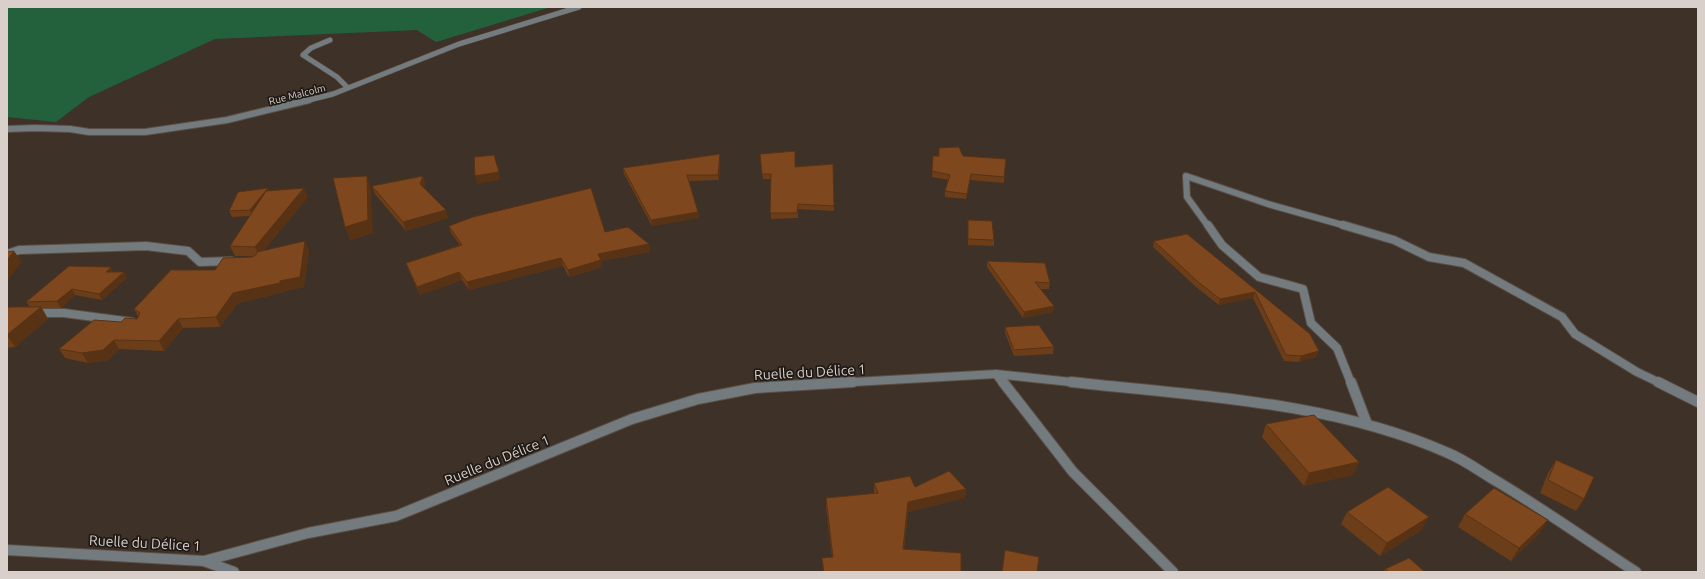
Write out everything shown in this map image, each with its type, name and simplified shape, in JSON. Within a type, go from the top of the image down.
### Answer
[{"type":"street","name":"Rue Malcolm","points":[[7,129],[35,128],[70,129],[89,132],[146,132],[227,120],[333,94],[460,44],[579,7]]},
{"type":"street","points":[[330,40],[311,48],[303,55],[337,77],[348,88]]},
{"type":"street","points":[[1367,424],[1337,348],[1311,323],[1302,289],[1259,277],[1222,245],[1187,197],[1186,176],[1268,204],[1394,240],[1429,257],[1464,263],[1562,317],[1575,334],[1637,372],[1698,402]]},
{"type":"street","points":[[7,254],[19,250],[146,246],[188,251],[200,262],[241,261]]},
{"type":"street","points":[[28,314],[64,313],[140,324]]},
{"type":"street","points":[[996,374],[1073,472],[1173,572]]},
{"type":"street","name":"Ruelle du Délice 1","points":[[7,550],[204,561],[308,533],[396,516],[632,419],[698,399],[754,388],[996,374],[1248,402],[1345,418],[1367,424],[1449,453],[1516,492],[1636,572]]},
{"type":"street","points":[[204,561],[234,572]]},
{"type":"green space","points":[[7,7],[551,7],[436,42],[417,30],[215,39],[89,97],[56,122],[7,117]]},
{"type":"building","points":[[959,147],[963,156],[1006,159],[1004,177],[971,174],[967,194],[945,191],[950,175],[932,171],[933,156],[939,156],[939,148]]},
{"type":"building","points":[[795,151],[795,167],[833,164],[834,206],[798,204],[797,213],[770,213],[771,174],[762,174],[760,154]]},
{"type":"building","points":[[720,154],[718,175],[687,175],[698,212],[651,220],[623,168]]},
{"type":"building","points":[[494,155],[499,172],[475,176],[474,157]]},
{"type":"building","points":[[367,176],[368,220],[345,227],[333,178]]},
{"type":"building","points":[[423,176],[420,184],[446,210],[403,222],[372,186]]},
{"type":"building","points":[[268,188],[250,210],[229,211],[238,192]]},
{"type":"building","points":[[304,188],[255,247],[230,246],[266,191]]},
{"type":"building","points":[[591,188],[605,232],[628,227],[649,244],[598,254],[601,260],[568,270],[561,258],[467,282],[459,272],[417,287],[406,263],[462,245],[449,226],[473,217]]},
{"type":"building","points":[[968,220],[992,221],[994,240],[968,239]]},
{"type":"building","points":[[1187,234],[1310,334],[1319,351],[1301,356],[1286,355],[1255,292],[1220,299],[1197,281],[1154,241]]},
{"type":"building","points":[[305,241],[300,277],[233,293],[216,317],[178,319],[159,341],[114,340],[103,350],[82,353],[59,349],[94,320],[121,322],[125,318],[137,319],[140,313],[134,309],[171,270],[215,270],[223,258],[252,257],[256,255],[257,252]]},
{"type":"building","points":[[14,251],[7,260],[7,252]]},
{"type":"building","points":[[987,261],[1045,263],[1050,283],[1035,282],[1054,306],[1024,312]]},
{"type":"building","points":[[69,266],[111,267],[106,272],[124,272],[99,294],[72,289],[57,301],[26,302]]},
{"type":"building","points":[[9,307],[41,307],[7,335],[7,309]]},
{"type":"building","points":[[1039,325],[1054,347],[1014,350],[1005,327]]},
{"type":"building","points":[[1314,415],[1359,462],[1309,473],[1266,424]]},
{"type":"building","points":[[1556,460],[1594,477],[1584,499],[1548,480]]},
{"type":"building","points":[[949,471],[966,489],[908,502],[903,549],[961,553],[961,572],[824,572],[822,558],[833,557],[826,498],[878,493],[874,483],[910,476],[915,487]]},
{"type":"building","points":[[1388,487],[1429,517],[1387,543],[1347,512]]},
{"type":"building","points":[[1494,488],[1548,520],[1519,548],[1465,514]]},
{"type":"building","points":[[1005,550],[1039,557],[1037,572],[1002,572]]},
{"type":"building","points":[[1409,558],[1425,572],[1389,572],[1385,569]]}]
